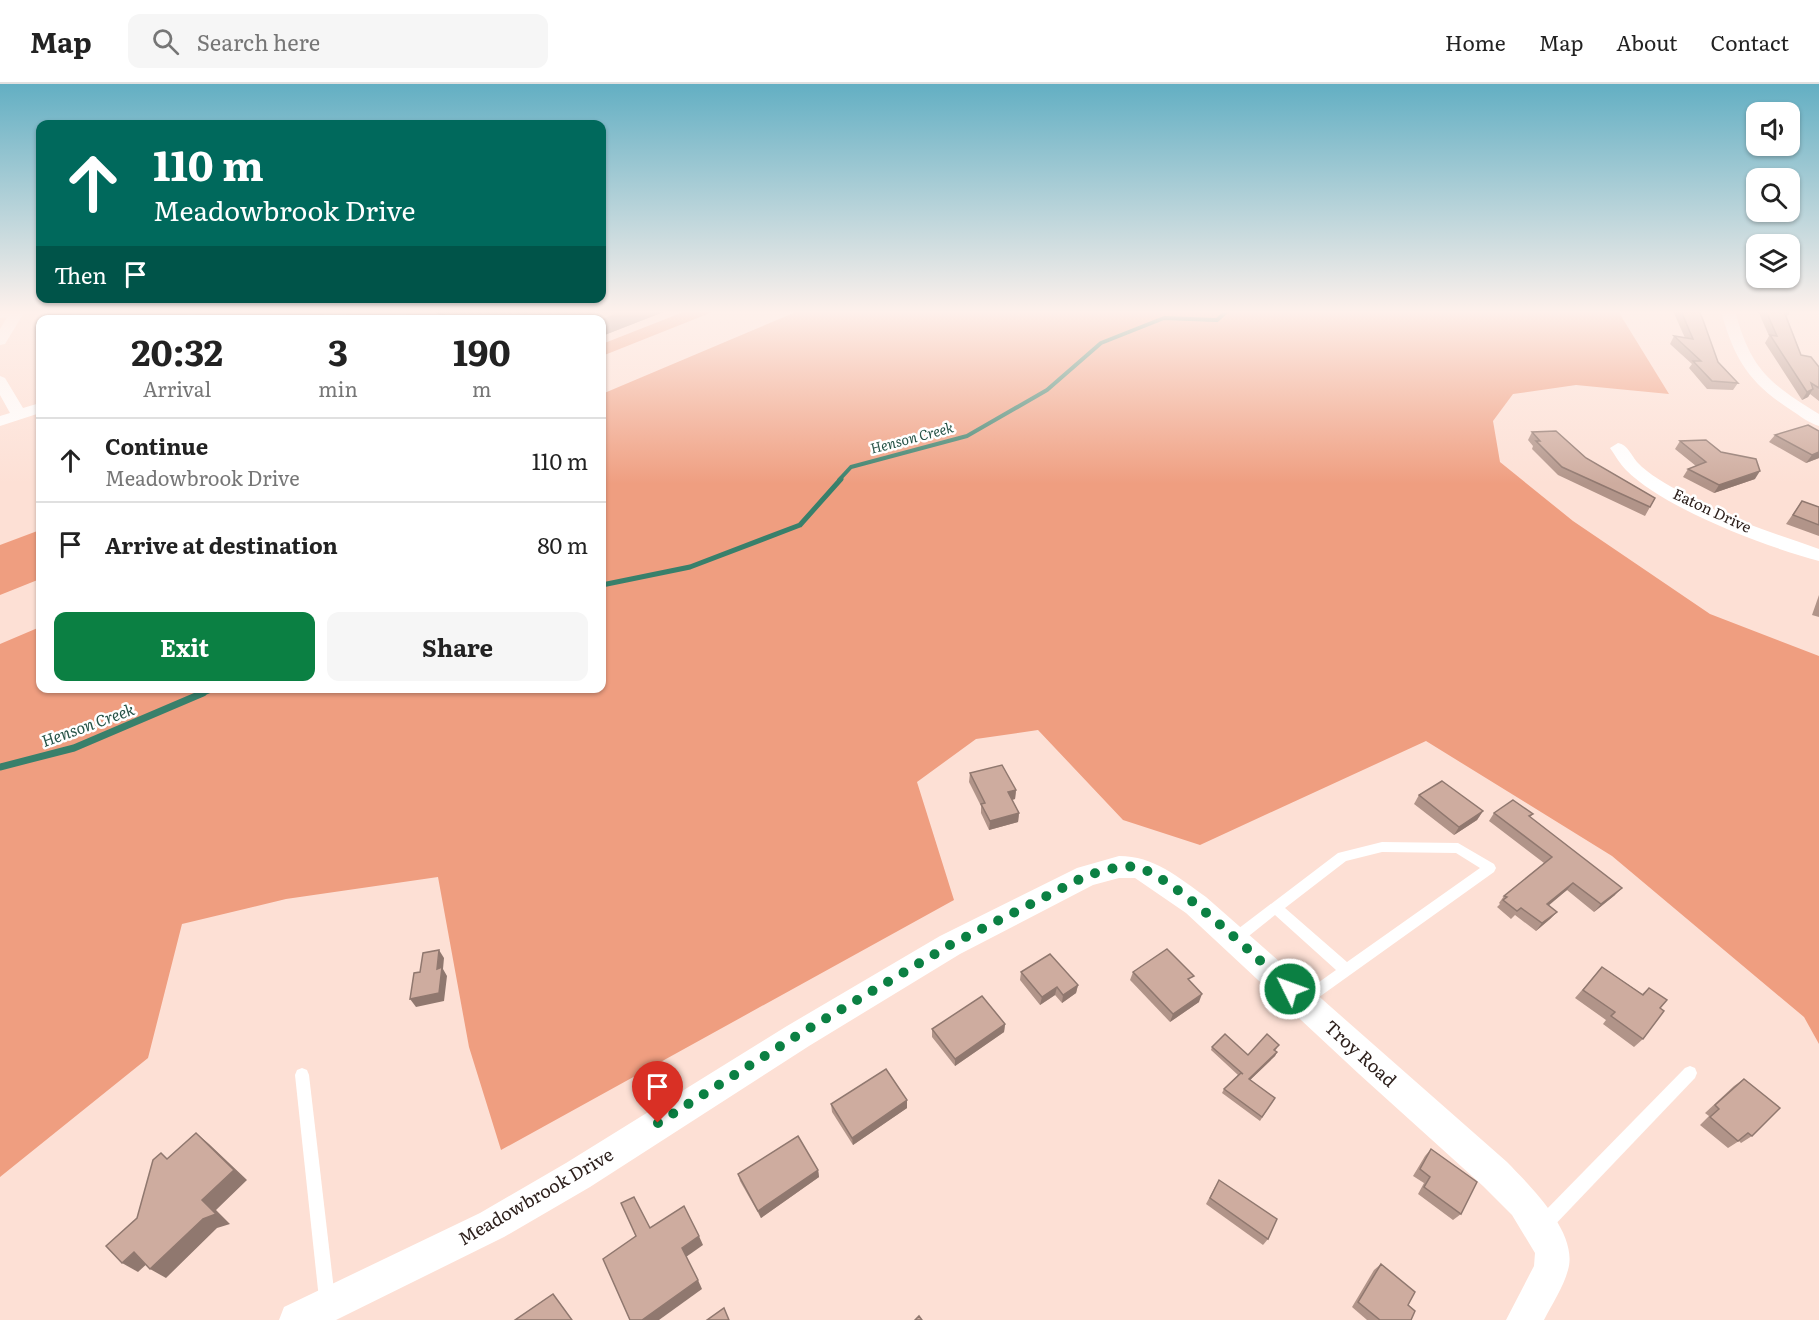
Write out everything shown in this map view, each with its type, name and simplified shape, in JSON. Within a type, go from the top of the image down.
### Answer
[{"type":"street","points":[[1750,369],[1763,383],[1819,421]]},
{"type":"street","points":[[0,381],[19,415]]},
{"type":"street","points":[[0,421],[36,409]]},
{"type":"street","name":"Eaton Drive","points":[[1618,448],[1624,460],[1639,475],[1667,491],[1747,529],[1819,555]]},
{"type":"street","name":"Troy Road","points":[[950,945],[1086,876],[1119,867],[1136,867],[1150,872],[1196,905],[1235,939],[1370,1064],[1495,1174],[1524,1203],[1541,1227],[1552,1253],[1551,1269],[1524,1320]]},
{"type":"street","name":"Meadowbrook Drive","points":[[297,1320],[492,1225],[578,1175],[798,1035],[950,945]]},
{"type":"lane","points":[[1235,939],[1342,857],[1383,847],[1458,848],[1490,868],[1303,1001]]},
{"type":"lane","points":[[1276,908],[1346,970]]},
{"type":"lane","points":[[1541,1227],[1690,1073]]},
{"type":"lane","points":[[302,1075],[327,1305]]},
{"type":"shaded area","points":[[662,369],[1653,369],[1669,394],[1576,385],[1513,394],[1493,421],[1500,462],[1573,521],[1710,614],[1819,656],[1819,1044],[1804,1017],[1612,856],[1426,741],[1200,845],[1123,820],[1038,730],[976,739],[917,782],[954,900],[501,1150],[469,1047],[438,877],[286,899],[182,924],[148,1058],[0,1177],[0,644],[36,629],[36,693],[606,693],[606,392]]},
{"type":"shaded area","points":[[36,532],[36,581],[0,595],[0,545]]},
{"type":"building","points":[[1700,369],[1724,369],[1738,383],[1712,381]]},
{"type":"building","points":[[1792,369],[1819,369],[1819,388],[1811,383],[1813,389],[1807,392]]},
{"type":"building","points":[[1808,425],[1819,431],[1819,452],[1812,455],[1775,435]]},
{"type":"building","points":[[1556,431],[1586,458],[1655,498],[1650,507],[1562,467],[1536,441],[1540,441],[1532,432]]},
{"type":"building","points":[[1706,440],[1721,452],[1756,459],[1760,471],[1719,485],[1688,469],[1706,462],[1680,441]]},
{"type":"building","points":[[1802,501],[1819,507],[1819,525],[1793,515]]},
{"type":"building","points":[[1002,765],[1016,790],[1008,792],[1019,813],[990,821],[981,804],[985,803],[970,773]]},
{"type":"building","points":[[1442,781],[1483,811],[1459,827],[1419,795]]},
{"type":"building","points":[[1513,800],[1533,814],[1529,816],[1622,888],[1601,904],[1573,883],[1547,904],[1557,912],[1542,923],[1521,908],[1517,911],[1503,900],[1507,897],[1504,896],[1552,857],[1494,813]]},
{"type":"building","points":[[1167,949],[1194,976],[1188,979],[1202,994],[1173,1014],[1133,972]]},
{"type":"building","points":[[439,950],[437,969],[442,967],[439,993],[410,999],[414,973],[420,972],[423,953]]},
{"type":"building","points":[[1050,954],[1078,985],[1063,995],[1057,987],[1042,997],[1021,972]]},
{"type":"building","points":[[1602,967],[1643,995],[1649,988],[1667,1000],[1660,1008],[1664,1011],[1643,1039],[1611,1016],[1615,1012],[1583,990]]},
{"type":"building","points":[[982,996],[1005,1024],[955,1059],[932,1029]]},
{"type":"building","points":[[1225,1034],[1248,1055],[1267,1034],[1279,1045],[1274,1050],[1277,1052],[1249,1079],[1275,1098],[1262,1117],[1224,1089],[1241,1073],[1243,1074],[1212,1047]]},
{"type":"building","points":[[886,1069],[907,1100],[852,1138],[831,1104]]},
{"type":"building","points":[[1744,1079],[1780,1108],[1752,1136],[1748,1133],[1738,1141],[1710,1117],[1719,1109],[1715,1105]]},
{"type":"building","points":[[196,1133],[234,1170],[202,1200],[216,1214],[203,1219],[150,1269],[134,1252],[122,1263],[106,1246],[137,1218],[153,1160],[161,1153],[167,1159]]},
{"type":"building","points":[[798,1136],[818,1170],[758,1211],[738,1174]]},
{"type":"building","points":[[1431,1149],[1477,1182],[1461,1214],[1424,1187],[1430,1177],[1420,1169]]},
{"type":"building","points":[[1219,1180],[1277,1219],[1268,1239],[1210,1198]]},
{"type":"building","points":[[634,1197],[650,1228],[684,1206],[699,1236],[682,1248],[698,1280],[642,1320],[630,1320],[603,1259],[636,1236],[621,1203]]},
{"type":"building","points":[[1381,1264],[1415,1292],[1408,1305],[1415,1311],[1411,1320],[1380,1320],[1358,1302]]},
{"type":"building","points":[[553,1294],[572,1320],[515,1320]]},
{"type":"building","points":[[724,1308],[729,1320],[707,1320]]},
{"type":"waterway","name":"Henson Creek","points":[[839,480],[851,467],[967,436],[1047,390],[1071,369]]},
{"type":"waterway","name":"Henson Creek","points":[[606,584],[690,567],[800,525],[841,479]]},
{"type":"waterway","name":"Henson Creek","points":[[0,767],[74,748],[203,693]]},
{"type":"waterway","name":"Henson Creek","points":[[199,695],[204,693]]},
{"type":"route","points":[[658,1123],[798,1035],[950,945],[1086,876],[1119,867],[1136,867],[1150,872],[1196,905],[1290,989]]}]
